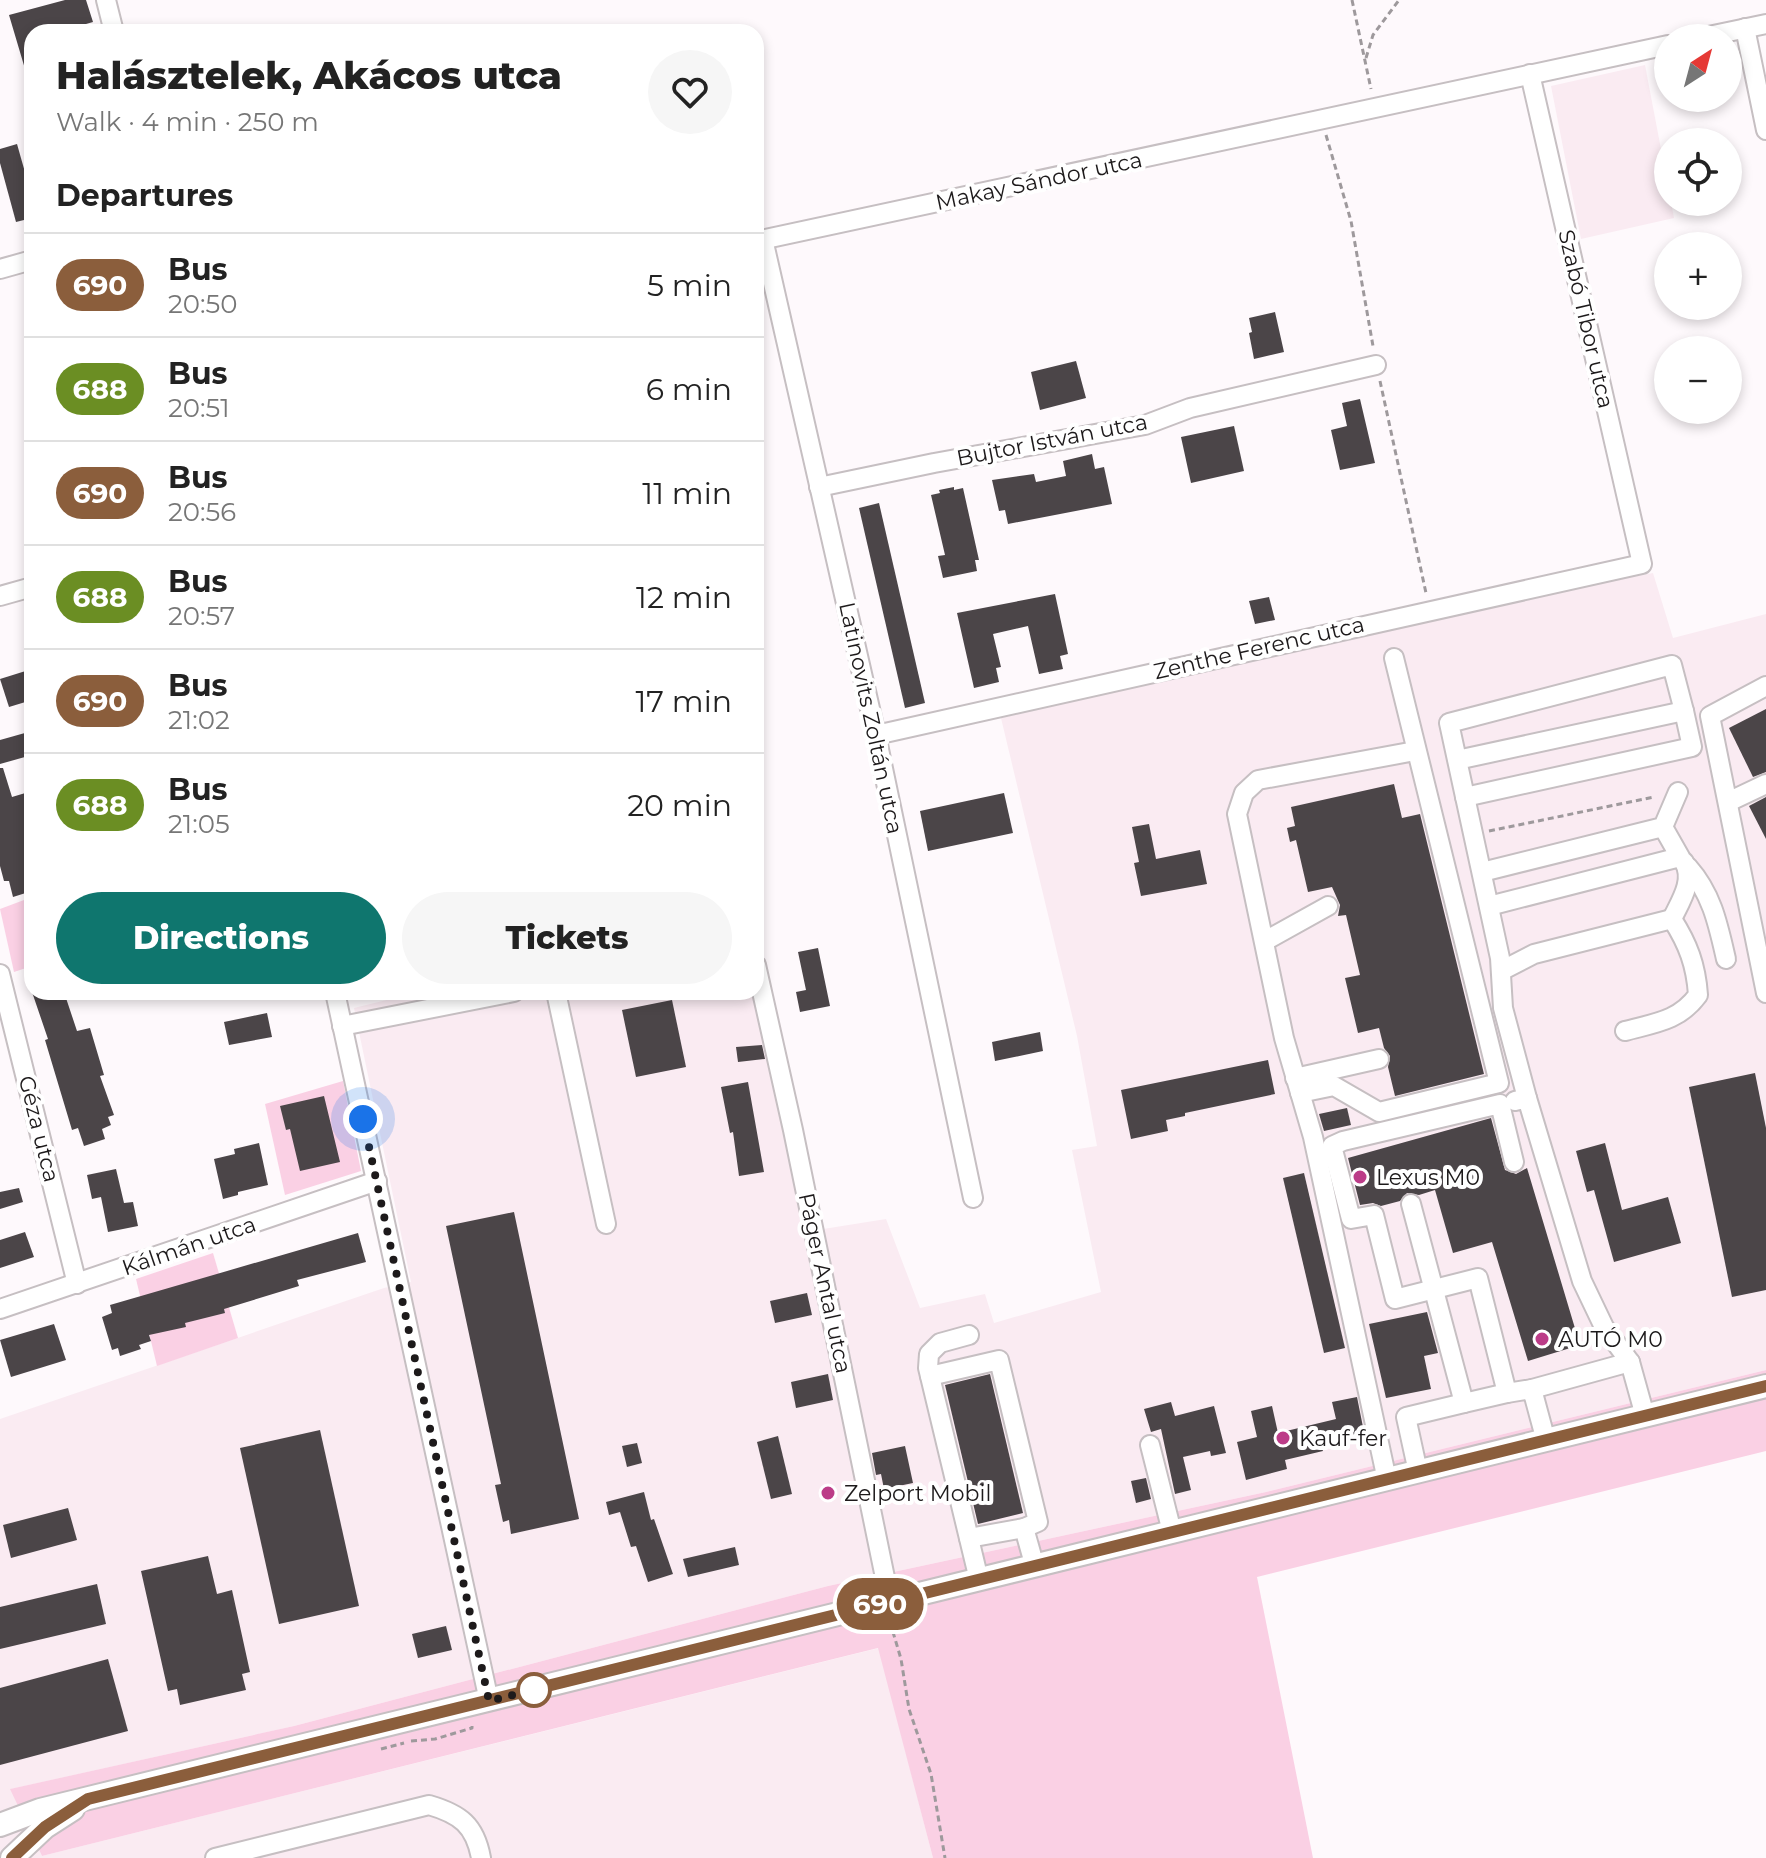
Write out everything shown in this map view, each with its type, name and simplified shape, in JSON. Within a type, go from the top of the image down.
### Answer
[{"type":"main road","points":[[0,1825],[40,1810],[1766,1386]]},
{"type":"main road","points":[[0,1834],[10,1858],[45,1827],[88,1799]]},
{"type":"street","points":[[106,0],[112,24]]},
{"type":"street","points":[[1742,29],[1766,24]]},
{"type":"street","points":[[1745,28],[1766,130]]},
{"type":"street","name":"Makay Sándor utca","points":[[764,239],[1654,48]]},
{"type":"street","name":"Szabó Tibor utca","points":[[1530,74],[1642,564]]},
{"type":"street","name":"Latinovits Zoltán utca","points":[[764,261],[876,735],[973,1198]]},
{"type":"street","points":[[0,269],[24,262]]},
{"type":"street","name":"Bujtor István utca","points":[[819,487],[1145,425],[1190,408],[1376,365]]},
{"type":"street","name":"Zenthe Ferenc utca","points":[[876,735],[1642,564]]},
{"type":"street","points":[[0,596],[24,589]]},
{"type":"street","points":[[1298,1085],[1334,1086],[1379,1112],[1499,1083],[1394,658]]},
{"type":"street","points":[[1465,797],[1692,747],[1672,665],[1449,723],[1457,760],[1465,797],[1473,834],[1482,872],[1489,906],[1501,971],[1503,1008],[1527,1098],[1582,1281],[1604,1327],[1630,1362],[1645,1416]]},
{"type":"street","points":[[1766,686],[1710,716],[1762,957],[1766,993]]},
{"type":"street","points":[[1457,760],[1684,711]]},
{"type":"street","points":[[1387,1480],[1313,1137],[1284,1038],[1237,814],[1248,787],[1258,780],[1415,751]]},
{"type":"street","points":[[1728,802],[1766,784]]},
{"type":"street","points":[[1663,827],[1678,792]]},
{"type":"street","points":[[1663,827],[1684,862],[1703,884],[1715,909],[1726,959]]},
{"type":"street","points":[[1482,872],[1663,827]]},
{"type":"street","points":[[1489,906],[1684,862]]},
{"type":"street","points":[[1672,919],[1688,883],[1684,862]]},
{"type":"street","points":[[1265,941],[1328,906]]},
{"type":"street","points":[[1501,971],[1534,954],[1672,919]]},
{"type":"street","points":[[1625,1031],[1666,1021],[1687,1009],[1698,995],[1696,971],[1687,942],[1672,919]]},
{"type":"street","name":"Géza utca","points":[[0,974],[77,1284]]},
{"type":"street","points":[[337,1000],[489,1701]]},
{"type":"street","points":[[342,1026],[474,1000]]},
{"type":"street","points":[[558,1000],[606,1224]]},
{"type":"street","name":"Páger Antal utca","points":[[764,1000],[888,1602]]},
{"type":"street","points":[[1298,1085],[1379,1059]]},
{"type":"street","points":[[1507,1393],[1478,1278],[1395,1299],[1374,1215],[1351,1219],[1332,1146],[1527,1098]]},
{"type":"street","points":[[1500,1104],[1514,1162]]},
{"type":"street","name":"Kálmán utca","points":[[0,1309],[377,1181]]},
{"type":"street","points":[[1411,1204],[1464,1403]]},
{"type":"street","points":[[969,1335],[940,1343],[929,1354],[930,1376],[979,1580]]},
{"type":"street","points":[[930,1376],[999,1360],[1038,1522],[1024,1528],[969,1538]]},
{"type":"street","points":[[1406,1417],[1532,1389],[1630,1362]]},
{"type":"street","points":[[1532,1389],[1546,1441]]},
{"type":"street","points":[[1401,1398],[1418,1472]]},
{"type":"street","points":[[1150,1445],[1172,1532]]},
{"type":"street","points":[[1024,1528],[1035,1567]]},
{"type":"street","points":[[215,1858],[429,1805],[452,1812],[471,1829],[481,1858]]},
{"type":"path","points":[[1352,0],[1374,108]]},
{"type":"path","points":[[1365,61],[1373,35],[1399,0]]},
{"type":"path","points":[[1473,834],[1678,792]]},
{"type":"path","points":[[888,1602],[909,1709],[931,1774],[945,1858]]},
{"type":"path","points":[[381,1749],[472,1728],[468,1714]]},
{"type":"shaded area","points":[[1645,65],[1657,128],[1654,128],[1654,216],[1674,218],[1581,239],[1551,86]]},
{"type":"shaded area","points":[[1653,573],[1673,638],[1766,614],[1766,1370],[1266,1492],[828,1586],[294,1726],[11,1789],[42,1856],[879,1648],[933,1858],[0,1858],[0,1419],[384,1288],[411,1282],[354,1008],[386,1000],[764,1000],[764,978],[817,1230],[886,1219],[920,1308],[985,1294],[994,1323],[1101,1292],[1072,1150],[1097,1146],[1077,1036],[1001,718],[1440,615]]},
{"type":"shaded area","points":[[24,900],[24,969],[14,972],[0,909]]},
{"type":"shaded area","points":[[343,1081],[361,1171],[285,1195],[265,1104]]},
{"type":"shaded area","points":[[213,1253],[238,1338],[157,1366],[136,1279]]},
{"type":"shaded area","points":[[1766,1370],[1766,1451],[1257,1577],[1313,1858],[933,1858],[878,1648],[42,1856],[10,1789],[294,1726],[828,1586],[1266,1492]]},
{"type":"building","points":[[65,0],[86,0],[93,22],[24,24],[24,66],[9,15]]},
{"type":"building","points":[[17,144],[24,169],[24,220],[16,222],[0,163],[0,149]]},
{"type":"building","points":[[1275,312],[1284,352],[1254,359],[1249,318]]},
{"type":"building","points":[[1076,361],[1086,398],[1040,410],[1031,372]]},
{"type":"building","points":[[1360,399],[1375,463],[1340,470],[1331,430],[1347,426],[1342,403]]},
{"type":"building","points":[[1234,426],[1244,471],[1191,483],[1181,437]]},
{"type":"building","points":[[1092,454],[1095,469],[1104,467],[1112,504],[1008,524],[1005,510],[999,511],[992,480],[1034,474],[1036,482],[1066,476],[1063,461]]},
{"type":"building","points":[[954,487],[954,490],[963,488],[979,560],[975,560],[977,571],[943,578],[938,556],[945,555],[931,495]]},
{"type":"building","points":[[879,503],[925,703],[905,708],[859,508]]},
{"type":"building","points":[[1055,594],[1068,654],[1060,656],[1063,669],[1039,674],[1028,626],[993,634],[1001,667],[996,668],[999,682],[974,688],[957,613]]},
{"type":"building","points":[[1269,597],[1275,620],[1255,624],[1249,601]]},
{"type":"building","points":[[24,672],[24,702],[9,707],[0,679]]},
{"type":"building","points":[[1766,709],[1766,772],[1753,777],[1729,728]]},
{"type":"building","points":[[24,733],[24,757],[0,764],[0,740]]},
{"type":"building","points":[[0,768],[3,768],[12,797],[24,793],[24,894],[13,897],[9,881],[4,881],[0,866]]},
{"type":"building","points":[[1394,784],[1402,818],[1420,814],[1484,1074],[1395,1096],[1388,1067],[1390,1056],[1384,1048],[1379,1028],[1358,1033],[1345,978],[1360,975],[1346,915],[1338,916],[1340,905],[1332,887],[1308,892],[1296,840],[1290,842],[1287,828],[1295,826],[1291,807]]},
{"type":"building","points":[[1004,793],[1013,833],[928,851],[920,811]]},
{"type":"building","points":[[1766,797],[1766,839],[1749,806]]},
{"type":"building","points":[[1149,824],[1156,859],[1200,850],[1207,884],[1141,896],[1134,863],[1139,862],[1132,827]]},
{"type":"building","points":[[818,948],[830,1006],[800,1012],[796,992],[806,990],[798,952]]},
{"type":"building","points":[[35,1000],[67,1000],[77,1031],[90,1028],[104,1075],[100,1076],[114,1115],[108,1117],[111,1125],[102,1129],[105,1139],[84,1146],[78,1128],[72,1130],[45,1040],[48,1039]]},
{"type":"building","points":[[672,1000],[686,1067],[636,1077],[622,1010]]},
{"type":"building","points":[[267,1013],[272,1037],[229,1045],[224,1022]]},
{"type":"building","points":[[1040,1032],[1043,1051],[995,1061],[992,1042]]},
{"type":"building","points":[[762,1045],[765,1059],[738,1062],[736,1047]]},
{"type":"building","points":[[1268,1060],[1275,1094],[1185,1113],[1185,1116],[1166,1120],[1168,1131],[1131,1139],[1121,1090]]},
{"type":"building","points":[[1755,1073],[1766,1128],[1766,1290],[1732,1297],[1689,1087]]},
{"type":"building","points":[[748,1082],[764,1172],[739,1176],[733,1132],[730,1133],[721,1087]]},
{"type":"building","points":[[324,1096],[340,1162],[300,1171],[290,1129],[286,1130],[280,1106]]},
{"type":"building","points":[[1347,1108],[1351,1125],[1324,1131],[1319,1114]]},
{"type":"building","points":[[1491,1118],[1505,1170],[1516,1174],[1527,1168],[1580,1345],[1528,1361],[1492,1242],[1453,1253],[1435,1190],[1419,1195],[1407,1193],[1400,1201],[1381,1206],[1373,1203],[1360,1205],[1348,1158]]},
{"type":"building","points":[[259,1143],[268,1185],[223,1199],[214,1159],[235,1154],[234,1149]]},
{"type":"building","points":[[1605,1143],[1622,1210],[1668,1197],[1681,1243],[1614,1262],[1594,1190],[1587,1192],[1576,1151]]},
{"type":"building","points":[[116,1169],[124,1203],[133,1202],[138,1226],[108,1232],[101,1197],[92,1199],[87,1175]]},
{"type":"building","points":[[1304,1173],[1345,1348],[1324,1353],[1283,1178]]},
{"type":"building","points":[[19,1188],[23,1202],[0,1209],[0,1192]]},
{"type":"building","points":[[514,1212],[579,1519],[511,1534],[509,1520],[503,1522],[495,1485],[501,1484],[446,1226]]},
{"type":"building","points":[[25,1232],[34,1257],[0,1268],[0,1240]]},
{"type":"building","points":[[358,1233],[366,1262],[297,1280],[299,1286],[224,1309],[225,1313],[185,1323],[186,1327],[149,1335],[151,1341],[139,1345],[141,1349],[120,1356],[118,1348],[112,1350],[102,1317],[112,1313],[110,1305]]},
{"type":"building","points":[[807,1293],[812,1315],[775,1323],[770,1301]]},
{"type":"building","points":[[1427,1312],[1438,1353],[1424,1356],[1431,1389],[1386,1398],[1369,1324]]},
{"type":"building","points":[[54,1324],[66,1360],[11,1377],[0,1340]]},
{"type":"building","points":[[828,1374],[833,1400],[796,1408],[791,1382]]},
{"type":"building","points":[[990,1374],[1023,1513],[978,1524],[945,1385]]},
{"type":"building","points":[[1357,1397],[1364,1432],[1320,1442],[1323,1451],[1285,1460],[1287,1469],[1246,1480],[1237,1442],[1257,1437],[1251,1411],[1272,1406],[1278,1433],[1336,1419],[1332,1402]]},
{"type":"building","points":[[1171,1402],[1175,1416],[1214,1406],[1226,1453],[1211,1456],[1210,1451],[1183,1457],[1191,1490],[1175,1494],[1161,1429],[1151,1432],[1144,1409]]},
{"type":"building","points":[[320,1430],[359,1606],[279,1624],[240,1448]]},
{"type":"building","points":[[778,1436],[792,1494],[771,1499],[757,1442]]},
{"type":"building","points":[[637,1443],[642,1463],[627,1467],[622,1446]]},
{"type":"building","points":[[905,1446],[913,1483],[884,1489],[881,1474],[876,1475],[872,1453]]},
{"type":"building","points":[[1146,1478],[1151,1499],[1136,1503],[1131,1481]]},
{"type":"building","points":[[644,1492],[651,1520],[654,1519],[673,1574],[648,1582],[636,1546],[631,1547],[620,1512],[609,1515],[606,1502]]},
{"type":"building","points":[[68,1508],[77,1540],[11,1558],[3,1525]]},
{"type":"building","points":[[735,1547],[739,1565],[688,1577],[683,1559]]},
{"type":"building","points":[[208,1556],[217,1594],[232,1590],[250,1672],[242,1674],[246,1690],[180,1705],[177,1689],[168,1691],[141,1571]]},
{"type":"building","points":[[97,1584],[106,1624],[0,1649],[0,1607]]},
{"type":"building","points":[[446,1626],[452,1650],[418,1658],[412,1634]]},
{"type":"building","points":[[108,1659],[128,1731],[0,1765],[0,1688]]},
{"type":"bus line","name":"690","points":[[12,1858],[45,1827],[88,1799],[1766,1386]]},
{"type":"place","name":"Lexus M0","points":[[1360,1177]]},
{"type":"place","name":"AUTÓ M0","points":[[1542,1339]]},
{"type":"place","name":"Kauf-fer","points":[[1283,1438]]},
{"type":"place","name":"Zelport Mobil","points":[[828,1493]]},
{"type":"route","points":[[363,1119],[489,1701],[546,1687],[534,1690]]}]
